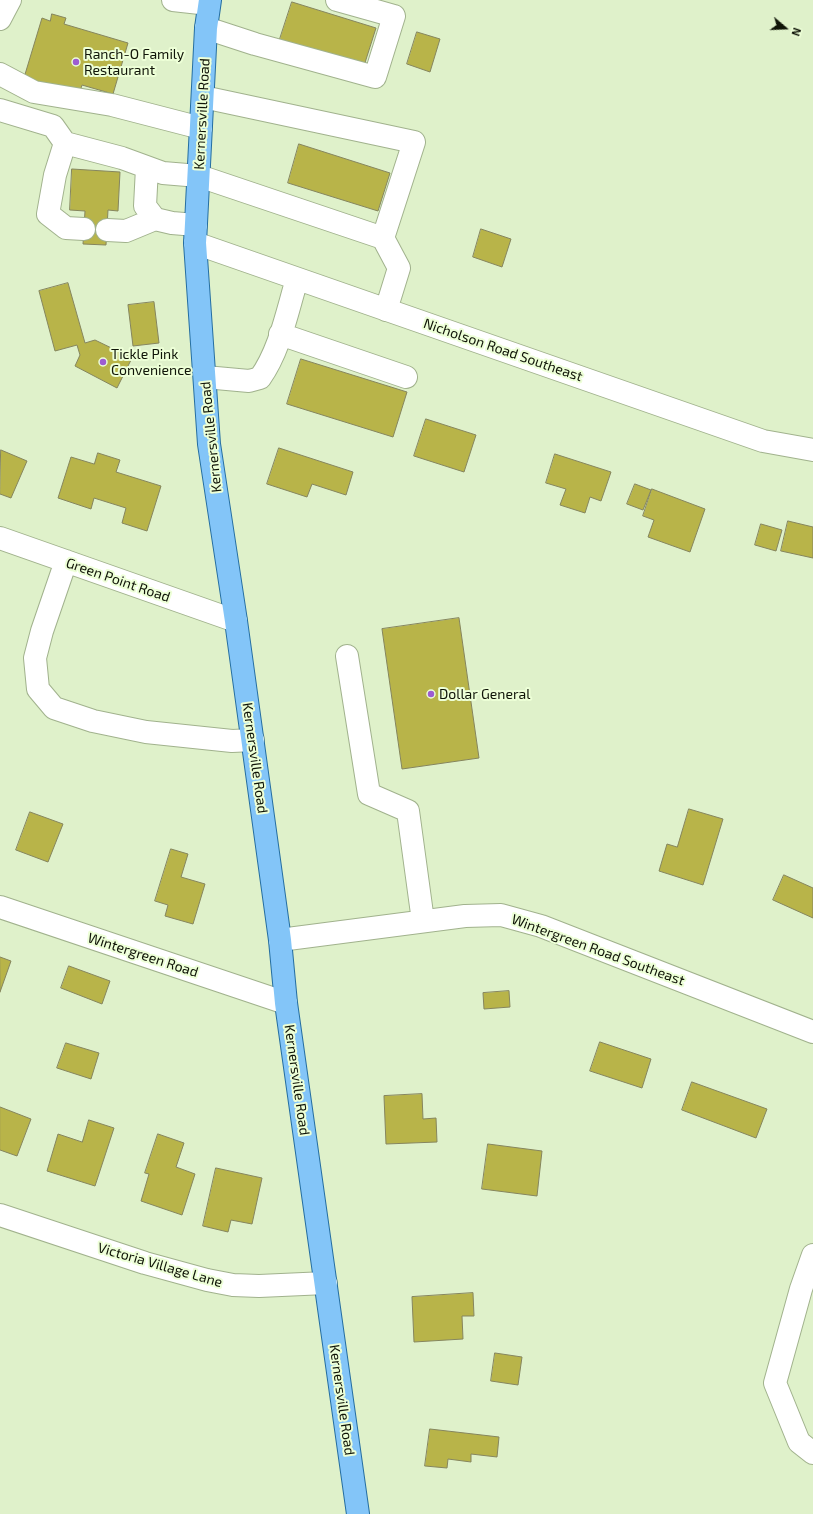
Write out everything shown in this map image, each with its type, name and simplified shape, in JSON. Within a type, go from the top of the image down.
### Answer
[{"type":"main road","name":"Kernersville Road","points":[[210,2],[206,28],[196,234],[209,444],[253,740],[280,940],[286,1002],[358,1514]]},
{"type":"street","points":[[0,19],[10,0]]},
{"type":"street","points":[[173,0],[210,2]]},
{"type":"street","points":[[206,28],[255,44],[375,77],[394,16],[337,0]]},
{"type":"street","points":[[0,74],[34,92],[112,105],[201,128]]},
{"type":"street","points":[[203,97],[414,142],[383,238]]},
{"type":"street","points":[[0,110],[53,126],[65,143],[122,158],[163,173],[199,176],[383,238],[399,268],[386,310]]},
{"type":"street","points":[[65,143],[55,175],[48,214],[66,228],[84,229]]},
{"type":"street","points":[[107,230],[126,231],[155,219],[146,206],[148,168]]},
{"type":"street","name":"Nicholson Road Southeast","points":[[155,219],[172,223],[297,279],[763,441],[813,450]]},
{"type":"street","points":[[205,377],[249,381],[260,378],[267,369],[280,334],[297,279]]},
{"type":"street","points":[[280,334],[406,376]]},
{"type":"street","name":"Green Point Road","points":[[0,538],[236,621]]},
{"type":"street","points":[[66,561],[42,630],[35,658],[38,689],[54,708],[93,721],[146,732],[232,741],[253,740]]},
{"type":"street","points":[[348,656],[369,794],[408,811],[423,921]]},
{"type":"street","name":"Wintergreen Road","points":[[0,907],[286,1002]]},
{"type":"street","name":"Wintergreen Road Southeast","points":[[280,940],[465,916],[501,915],[541,926],[813,1032]]},
{"type":"street","name":"Victoria Village Lane","points":[[0,1215],[145,1263],[207,1280],[233,1285],[259,1286],[326,1283]]},
{"type":"street","points":[[813,1254],[808,1282],[775,1383],[799,1442],[813,1453]]},
{"type":"building","points":[[292,2],[376,28],[363,69],[279,42]]},
{"type":"building","name":"Ranch-O Family Restaurant","points":[[52,14],[66,18],[64,24],[128,43],[113,94],[82,85],[78,98],[23,81],[42,18],[50,21]]},
{"type":"building","points":[[417,32],[440,39],[430,72],[407,64]]},
{"type":"building","points":[[299,144],[390,173],[378,211],[288,183]]},
{"type":"building","points":[[72,169],[120,172],[118,211],[108,210],[106,245],[83,244],[85,211],[70,210]]},
{"type":"building","points":[[481,229],[511,239],[502,267],[473,257]]},
{"type":"building","points":[[68,283],[85,343],[95,340],[132,358],[117,388],[75,366],[80,355],[77,345],[55,351],[39,291]]},
{"type":"building","points":[[154,302],[159,343],[133,346],[128,305]]},
{"type":"building","points":[[301,359],[407,392],[393,437],[287,404]]},
{"type":"building","points":[[426,419],[476,435],[464,472],[414,456]]},
{"type":"building","points":[[279,448],[353,472],[346,495],[312,484],[307,497],[267,484]]},
{"type":"building","points":[[1,450],[27,461],[11,498],[0,494]]},
{"type":"building","points":[[98,453],[120,460],[116,472],[161,486],[147,531],[122,523],[126,508],[94,498],[91,509],[58,498],[71,457],[94,464]]},
{"type":"building","points":[[555,454],[611,472],[601,501],[590,497],[585,513],[560,505],[566,489],[546,483]]},
{"type":"building","points":[[635,484],[651,490],[643,510],[627,504]]},
{"type":"building","points":[[652,489],[705,509],[690,552],[648,537],[654,520],[643,516]]},
{"type":"building","points":[[788,521],[813,527],[813,558],[781,551]]},
{"type":"building","points":[[761,524],[782,530],[776,551],[755,545]]},
{"type":"building","name":"Dollar General","points":[[459,618],[479,758],[402,769],[382,629]]},
{"type":"building","points":[[689,809],[723,819],[703,885],[659,871],[667,844],[677,847]]},
{"type":"building","points":[[30,812],[63,824],[48,862],[16,850]]},
{"type":"building","points":[[171,849],[188,854],[181,877],[205,884],[193,924],[165,916],[168,905],[155,901]]},
{"type":"building","points":[[784,875],[813,888],[813,918],[773,900]]},
{"type":"building","points":[[0,957],[11,961],[0,992]]},
{"type":"building","points":[[69,966],[110,981],[102,1004],[61,988]]},
{"type":"building","points":[[509,991],[510,1007],[484,1009],[483,993]]},
{"type":"building","points":[[600,1042],[651,1059],[642,1088],[590,1071]]},
{"type":"building","points":[[66,1043],[99,1053],[91,1079],[57,1068]]},
{"type":"building","points":[[692,1082],[767,1109],[756,1138],[682,1110]]},
{"type":"building","points":[[422,1094],[423,1119],[436,1118],[437,1142],[386,1144],[384,1096]]},
{"type":"building","points":[[0,1107],[31,1119],[17,1156],[0,1150]]},
{"type":"building","points":[[89,1120],[114,1128],[95,1186],[47,1171],[58,1134],[82,1142]]},
{"type":"building","points":[[158,1134],[184,1143],[176,1167],[195,1174],[182,1215],[141,1201],[149,1174],[145,1173]]},
{"type":"building","points":[[488,1144],[542,1151],[537,1196],[482,1189]]},
{"type":"building","points":[[216,1168],[262,1178],[252,1224],[231,1220],[228,1232],[203,1226]]},
{"type":"building","points":[[473,1293],[474,1316],[462,1316],[463,1339],[414,1342],[412,1297]]},
{"type":"building","points":[[495,1353],[522,1357],[518,1385],[491,1381]]},
{"type":"building","points":[[430,1429],[499,1437],[497,1457],[471,1454],[471,1462],[448,1459],[447,1468],[425,1466]]},
{"type":"place","name":"Ranch-O Family Restaurant","points":[[76,62]]},
{"type":"place","name":"Tickle Pink Convenience","points":[[103,362]]},
{"type":"place","name":"Dollar General","points":[[431,694]]}]
